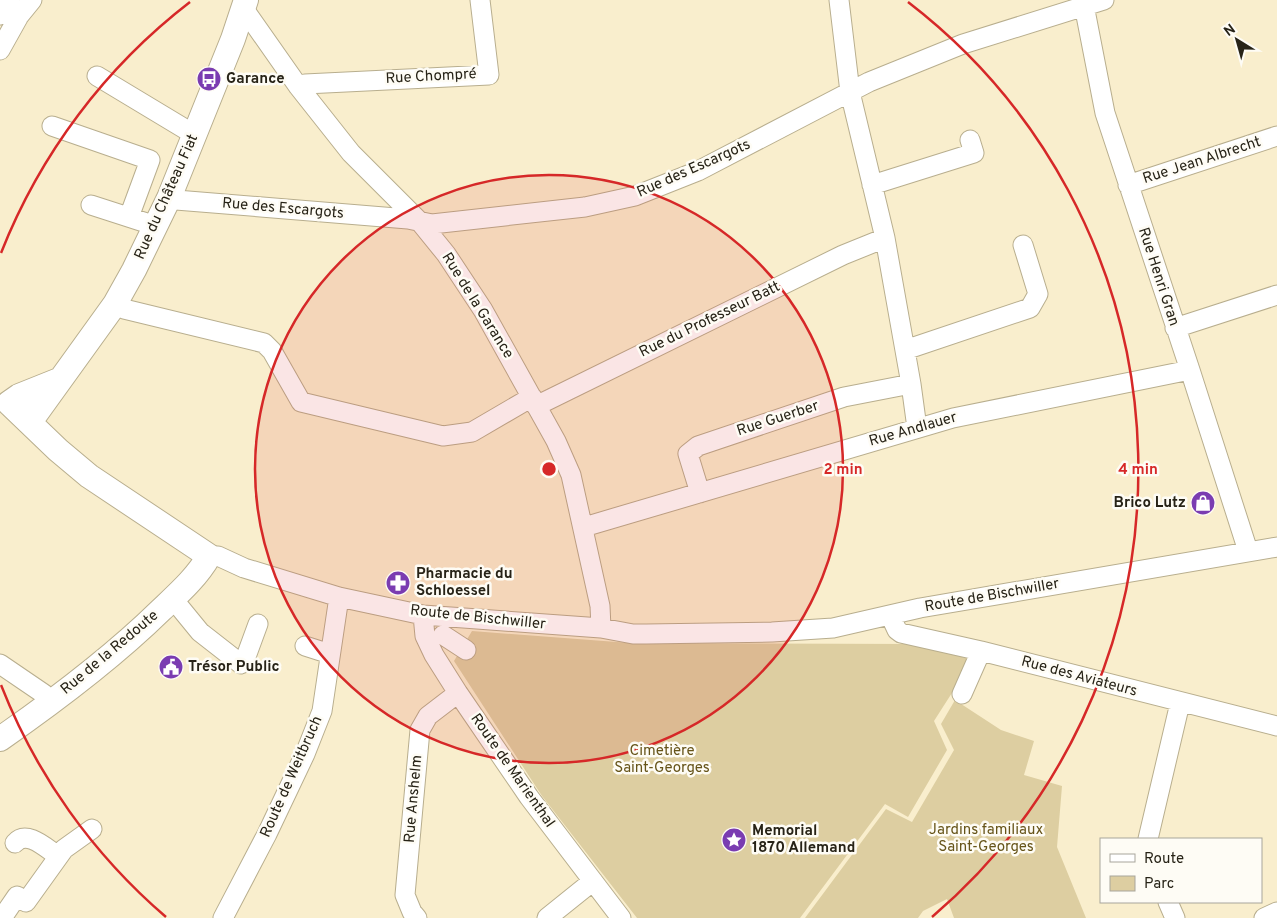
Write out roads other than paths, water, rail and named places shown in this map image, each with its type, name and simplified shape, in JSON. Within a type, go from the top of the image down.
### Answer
[{"type":"main road","name":"Rue du Château Fiat","points":[[30,422],[115,304],[156,226],[195,135],[245,4]]},
{"type":"main road","points":[[3,403],[59,380]]},
{"type":"main road","name":"Route de Bischwiller","points":[[3,403],[30,422],[58,450],[89,476],[209,556]]},
{"type":"main road","name":"Rue de la Redoute","points":[[0,739],[51,703],[122,645],[173,599],[194,577],[209,556]]},
{"type":"street","points":[[0,50],[8,9],[32,0]]},
{"type":"street","name":"Rue Chompré","points":[[298,86],[305,84],[489,75],[480,0]]},
{"type":"street","points":[[839,0],[850,92],[885,238],[917,428]]},
{"type":"street","name":"Rue des Escargots","points":[[169,198],[408,219],[432,224],[585,207],[635,196],[698,170],[870,82],[963,44],[1084,3],[1104,0]]},
{"type":"street","name":"Rue Henri Gran","points":[[1084,3],[1105,113],[1248,551]]},
{"type":"street","name":"Rue de la Garance","points":[[245,4],[298,86],[350,153],[420,222],[446,254],[483,310],[556,441],[571,475],[600,606],[601,628]]},
{"type":"street","points":[[97,76],[195,135]]},
{"type":"street","points":[[52,126],[150,160],[129,216]]},
{"type":"street","name":"Rue Jean Albrecht","points":[[1128,185],[1277,136]]},
{"type":"street","points":[[872,185],[974,153],[970,140]]},
{"type":"street","points":[[91,205],[156,226]]},
{"type":"street","name":"Rue du Professeur Batt","points":[[115,304],[124,309],[264,343],[272,351],[301,402],[443,436],[472,432],[843,255],[885,238]]},
{"type":"street","points":[[905,350],[1030,308],[1038,294],[1023,244]]},
{"type":"street","points":[[1175,328],[1277,295]]},
{"type":"street","name":"Rue Andlauer","points":[[584,527],[953,418],[1190,370]]},
{"type":"street","name":"Rue Guerber","points":[[700,493],[688,454],[698,446],[844,397],[911,384]]},
{"type":"street","name":"Route de Bischwiller","points":[[209,556],[218,556],[242,567],[339,597],[423,614],[601,628],[646,627],[706,632],[804,631],[843,626],[938,605],[1277,547]]},
{"type":"street","name":"Route de Weitbruch","points":[[223,918],[267,834],[305,754],[322,710],[339,597]]},
{"type":"street","points":[[173,599],[200,632],[241,664],[247,654],[258,624]]},
{"type":"street","name":"Route de Marienthal","points":[[423,614],[425,636],[434,655],[458,694],[529,798],[621,918]]},
{"type":"street","name":"Rue des Aviateurs","points":[[890,615],[897,630],[901,633],[981,651],[1180,703],[1277,726]]},
{"type":"street","points":[[443,635],[466,650]]},
{"type":"street","points":[[305,646],[330,654]]},
{"type":"street","points":[[962,694],[981,651]]},
{"type":"street","points":[[0,664],[44,694],[51,703]]},
{"type":"street","name":"Rue Anshelm","points":[[417,918],[412,912],[405,896],[420,730],[428,716],[458,694]]},
{"type":"street","points":[[1148,838],[1180,703]]},
{"type":"street","points":[[2,918],[17,896],[26,902],[64,849],[92,829]]},
{"type":"street","points":[[15,843],[21,838],[33,839],[58,856]]},
{"type":"street","points":[[547,918],[593,882]]},
{"type":"street","points":[[1168,903],[1175,918]]},
{"type":"street","points":[[1264,918],[1277,912]]},
{"type":"place","name":"Garance","points":[[209,79]]},
{"type":"place","name":"Brico Lutz","points":[[1203,503]]},
{"type":"place","name":"Pharmacie du Schloessel","points":[[398,583]]},
{"type":"place","name":"Trésor Public","points":[[171,667]]},
{"type":"place","name":"Memorial 1870 Allemand","points":[[734,840]]},
{"type":"park label","name":"Cimetière Saint-Georges","points":[[662,760]]},
{"type":"park label","name":"Jardins familiaux Saint-Georges","points":[[986,838]]}]
